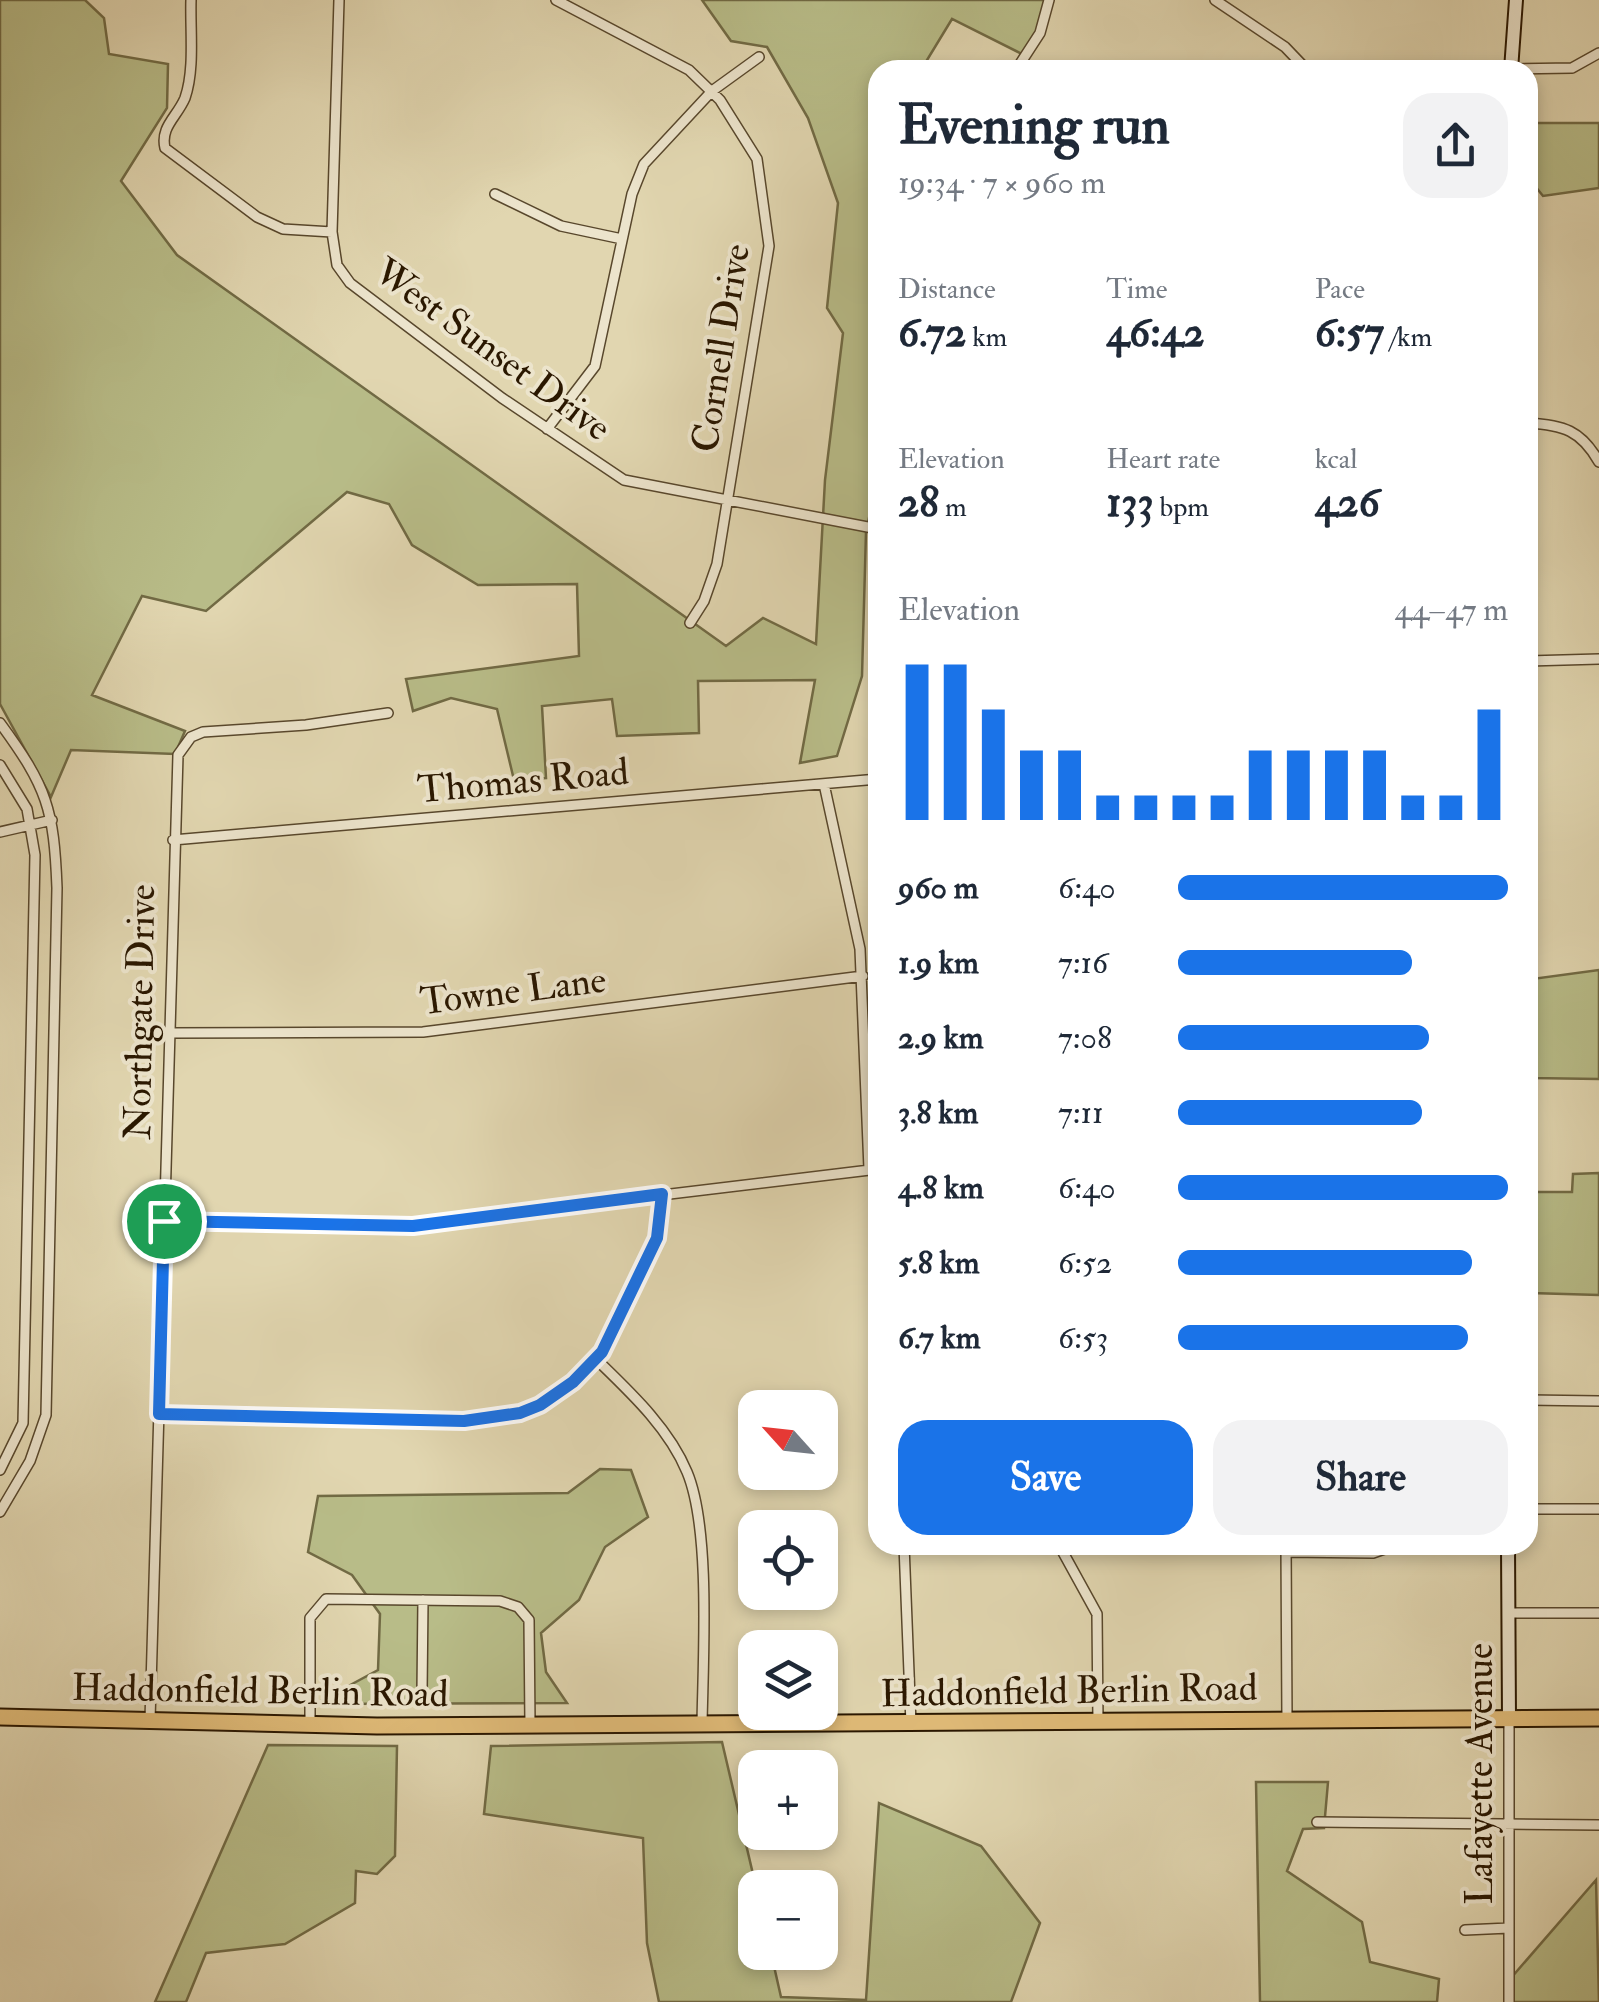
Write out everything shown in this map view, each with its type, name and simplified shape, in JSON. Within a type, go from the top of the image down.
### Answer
[{"type":"main road","name":"Haddonfield Berlin Road","points":[[0,1717],[530,1726],[1599,1718]]},
{"type":"street","points":[[191,0],[189,80],[184,98],[163,131],[163,144],[257,218],[283,230],[332,232]]},
{"type":"street","name":"West Sunset Drive","points":[[339,0],[332,232],[337,264],[350,283],[546,430],[624,480],[868,528]]},
{"type":"street","name":"Cornell Drive","points":[[556,0],[689,70],[712,91],[757,159],[770,232],[711,585],[690,623]]},
{"type":"street","points":[[1024,60],[1040,33],[1049,0]]},
{"type":"street","points":[[1215,0],[1297,60]]},
{"type":"street","points":[[1512,60],[1516,0]]},
{"type":"street","points":[[1538,69],[1575,68],[1599,52]]},
{"type":"street","points":[[546,430],[595,366],[622,238],[644,164],[712,91],[759,57]]},
{"type":"street","points":[[494,194],[561,226],[622,238]]},
{"type":"street","points":[[1538,425],[1571,430],[1586,441],[1599,462]]},
{"type":"street","points":[[1538,661],[1599,659]]},
{"type":"street","name":"Northgate Drive","points":[[150,1720],[175,768],[183,744],[203,732],[388,713]]},
{"type":"street","points":[[0,723],[45,792],[52,820],[57,888],[46,1416],[30,1461],[0,1512]]},
{"type":"street","points":[[0,747],[14,742]]},
{"type":"street","points":[[0,765],[20,794],[32,825],[33,1036],[23,1423],[0,1470]]},
{"type":"street","name":"Thomas Road","points":[[173,840],[868,780]]},
{"type":"street","points":[[824,784],[863,976],[868,1072]]},
{"type":"street","points":[[0,832],[52,820]]},
{"type":"street","name":"Towne Lane","points":[[169,1034],[423,1032],[863,976]]},
{"type":"street","points":[[164,1221],[413,1226],[868,1169]]},
{"type":"street","points":[[159,1414],[494,1418],[540,1405],[596,1359],[626,1310],[657,1238],[662,1194]]},
{"type":"street","points":[[596,1359],[664,1432],[687,1471],[694,1496],[703,1638],[702,1724]]},
{"type":"street","points":[[1538,1400],[1599,1401]]},
{"type":"street","points":[[1538,1509],[1599,1508]]},
{"type":"street","points":[[904,1555],[912,1724]]},
{"type":"street","points":[[1065,1555],[1097,1614],[1098,1722]]},
{"type":"street","points":[[1286,1555],[1287,1720]]},
{"type":"street","name":"Lafayette Avenue","points":[[1508,1555],[1509,2002]]},
{"type":"street","points":[[310,1724],[310,1618],[316,1607],[326,1600],[423,1600],[500,1601],[518,1607],[529,1620],[530,1726]]},
{"type":"street","points":[[422,1692],[423,1600]]},
{"type":"street","points":[[1508,1613],[1599,1613]]},
{"type":"street","points":[[1317,1822],[1599,1825]]},
{"type":"street","points":[[1465,1930],[1509,1928]]},
{"type":"green space","points":[[0,0],[85,0],[104,18],[109,54],[168,64],[167,108],[121,181],[177,255],[726,646],[763,618],[816,644],[825,480],[843,333],[827,308],[838,203],[808,118],[767,47],[731,41],[702,0],[1048,0],[1042,34],[1026,56],[952,19],[927,60],[868,60],[868,523],[862,676],[837,756],[800,763],[815,680],[698,681],[699,733],[617,736],[612,699],[542,706],[546,778],[514,780],[497,709],[451,698],[413,711],[406,679],[579,656],[577,584],[478,585],[412,545],[389,504],[347,492],[206,611],[142,596],[92,695],[185,731],[175,754],[71,750],[51,797],[0,704]]},
{"type":"green space","points":[[1538,123],[1599,123],[1599,188],[1543,196],[1538,190]]},
{"type":"green space","points":[[1599,970],[1599,1079],[1538,1078],[1538,978]]},
{"type":"green space","points":[[1599,1173],[1599,1295],[1538,1293],[1538,1192],[1572,1192],[1573,1174]]},
{"type":"green space","points":[[600,1469],[631,1470],[648,1517],[605,1547],[579,1600],[541,1633],[546,1672],[567,1703],[315,1704],[378,1670],[380,1614],[352,1575],[308,1552],[318,1496],[568,1493]]},
{"type":"green space","points":[[722,1742],[738,1810],[738,1850],[747,1850],[752,1870],[738,1870],[738,1970],[775,1970],[781,1997],[866,2000],[879,1803],[981,1846],[1040,1923],[1011,2002],[659,2002],[647,1943],[643,1838],[484,1814],[491,1746]]},
{"type":"green space","points":[[268,1745],[397,1746],[395,1856],[377,1874],[356,1871],[355,1903],[285,1944],[206,1953],[186,2002],[155,2002]]},
{"type":"green space","points":[[1256,1782],[1328,1782],[1324,1828],[1303,1829],[1287,1871],[1362,1922],[1370,1962],[1439,1979],[1437,2002],[1260,2002]]},
{"type":"green space","points":[[1596,1880],[1599,2002],[1511,2002],[1511,1978]]},
{"type":"route","points":[[662,1194],[657,1238],[626,1310],[589,1368],[540,1405],[520,1413],[464,1421],[159,1414],[164,1221],[413,1226],[662,1194]]}]
